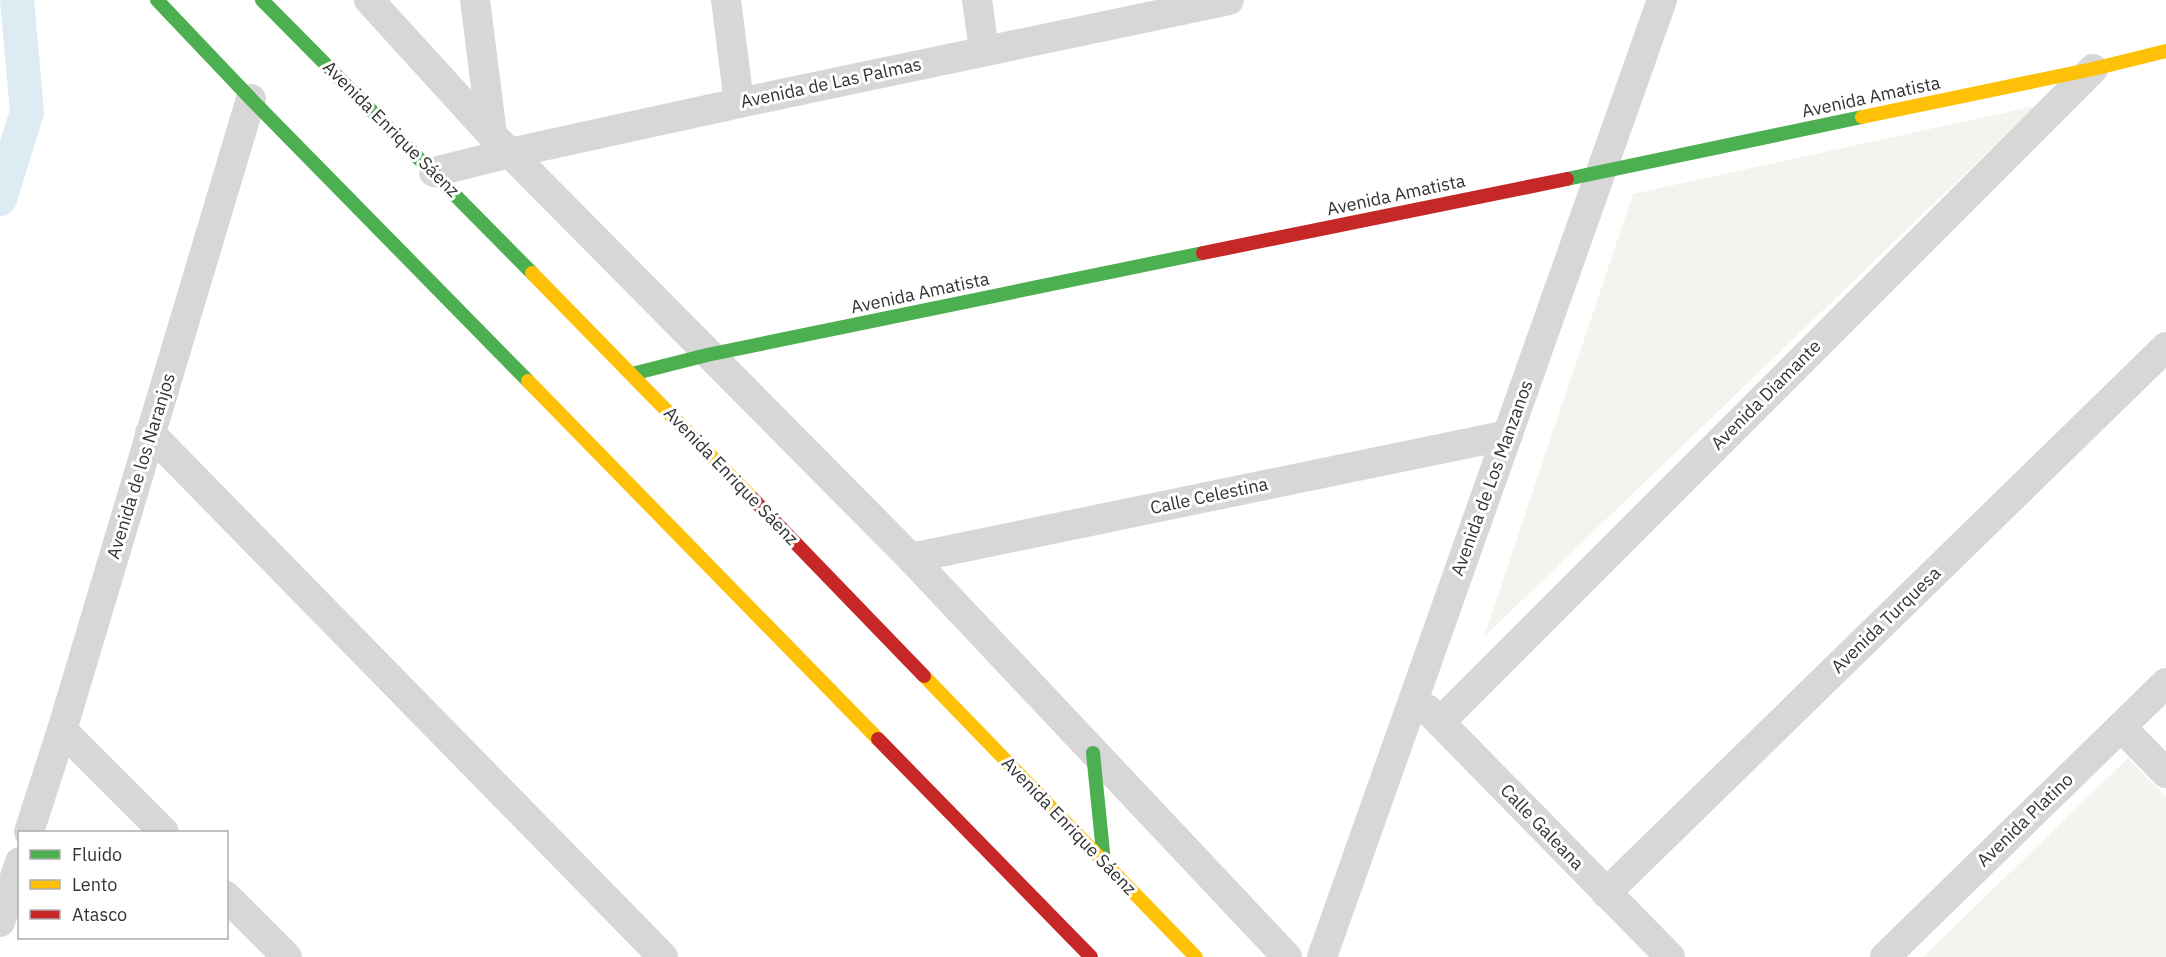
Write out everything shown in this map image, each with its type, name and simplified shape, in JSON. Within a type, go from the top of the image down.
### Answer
[{"type":"street","points":[[157,0],[251,99],[1090,957]]},
{"type":"street","name":"Avenida Enrique Sáenz","points":[[262,0],[632,374],[1196,957]]},
{"type":"street","points":[[369,0],[501,144],[707,355],[911,558],[1287,957]]},
{"type":"street","points":[[475,0],[501,144]]},
{"type":"street","points":[[726,0],[739,103]]},
{"type":"street","points":[[977,0],[984,50]]},
{"type":"street","name":"Avenida de Los Manzanos","points":[[1322,957],[1662,0]]},
{"type":"street","name":"Avenida de Las Palmas","points":[[434,172],[501,144],[739,103],[1217,1]]},
{"type":"street","name":"Avenida Amatista","points":[[632,374],[707,355],[2093,69],[2162,57]]},
{"type":"street","name":"Avenida Diamante","points":[[1440,722],[2093,69]]},
{"type":"street","name":"Avenida de los Naranjos","points":[[29,831],[62,730],[251,99]]},
{"type":"street","name":"Avenida Turquesa","points":[[1606,893],[2166,347]]},
{"type":"street","points":[[150,434],[663,957]]},
{"type":"street","name":"Calle Celestina","points":[[911,558],[1508,435]]},
{"type":"street","name":"Avenida Platino","points":[[1885,957],[2166,683]]},
{"type":"street","name":"Calle Galeana","points":[[1414,696],[1670,957]]},
{"type":"street","points":[[2121,727],[2166,773]]},
{"type":"street","points":[[62,730],[163,831]]},
{"type":"street","points":[[1093,753],[1104,862]]},
{"type":"street","points":[[0,922],[18,868]]},
{"type":"street","points":[[228,898],[287,957]]},
{"type":"shaded area","points":[[2035,106],[1484,637],[1633,194]]},
{"type":"shaded area","points":[[2128,758],[2166,797],[2166,957],[1923,957]]},
{"type":"waterway","points":[[0,199],[27,112],[17,0]]},
{"type":"traffic: fast","points":[[157,0],[528,381]]},
{"type":"traffic: fast","points":[[262,0],[532,273]]},
{"type":"traffic: fast","points":[[1567,179],[1862,117]]},
{"type":"traffic: fast","points":[[632,374],[707,355],[1203,253]]},
{"type":"traffic: fast","points":[[1093,753],[1104,862]]},
{"type":"traffic: slow","points":[[1862,117],[2093,69],[2166,51]]},
{"type":"traffic: slow","points":[[532,273],[752,498]]},
{"type":"traffic: slow","points":[[528,381],[878,739]]},
{"type":"traffic: slow","points":[[924,676],[1196,957]]},
{"type":"traffic: jam","points":[[1203,253],[1567,179]]},
{"type":"traffic: jam","points":[[752,498],[924,676]]},
{"type":"traffic: jam","points":[[878,739],[1091,957]]}]
